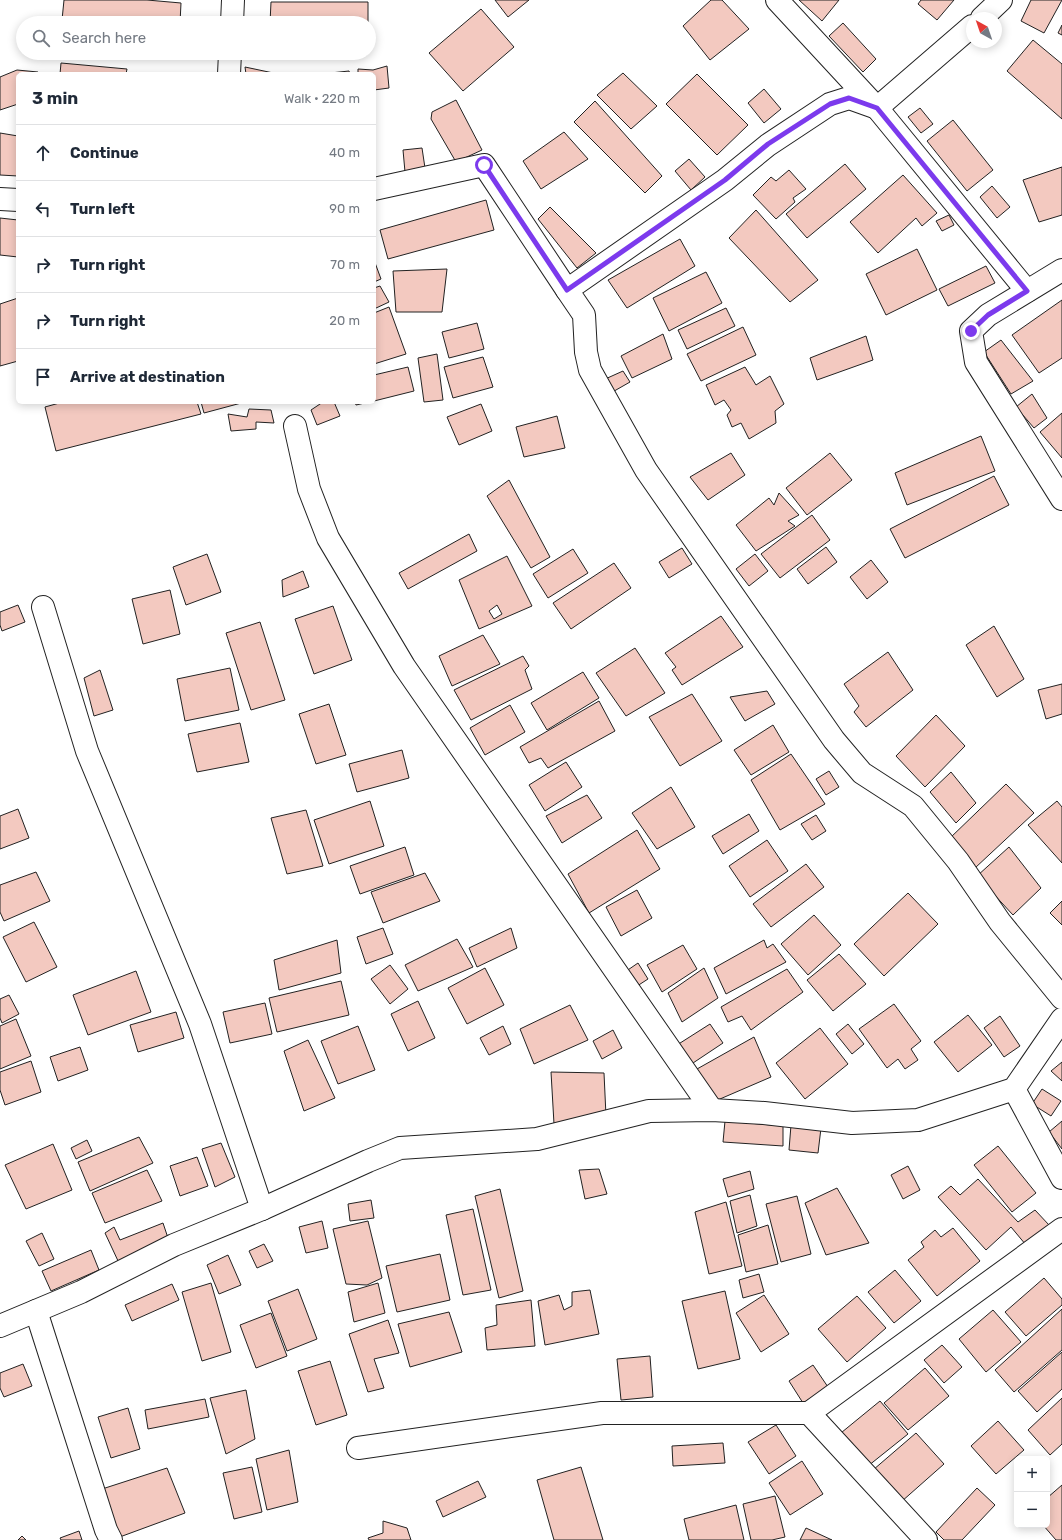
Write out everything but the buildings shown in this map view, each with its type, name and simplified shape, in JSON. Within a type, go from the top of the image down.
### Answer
[{"type":"street","points":[[232,16],[233,0]]},
{"type":"street","points":[[777,0],[877,108],[1027,291]]},
{"type":"street","points":[[988,12],[1001,0]]},
{"type":"street","points":[[877,108],[966,31]]},
{"type":"street","points":[[228,72],[229,60]]},
{"type":"street","points":[[567,290],[725,180],[768,144],[830,104],[849,98],[877,108]]},
{"type":"street","points":[[376,189],[484,165],[584,315],[586,352],[590,370],[646,470],[715,570],[834,740],[862,773],[913,806],[958,861],[1000,922],[1062,998]]},
{"type":"street","points":[[0,199],[16,200]]},
{"type":"street","points":[[1062,270],[988,315],[971,331],[976,362],[1062,499]]},
{"type":"street","points":[[295,426],[309,489],[328,538],[404,666],[712,1110]]},
{"type":"street","points":[[43,607],[87,751],[200,1024],[262,1209]]},
{"type":"street","points":[[0,1326],[81,1292],[174,1245],[262,1209],[400,1148],[537,1139],[649,1111],[712,1110],[764,1113],[852,1123],[918,1120],[1014,1089],[1062,1019]]},
{"type":"street","points":[[1014,1089],[1062,1178]]},
{"type":"street","points":[[358,1448],[602,1413],[809,1413],[1062,1229]]},
{"type":"street","points":[[36,1311],[106,1530],[112,1540]]},
{"type":"street","points":[[809,1413],[926,1540]]},
{"type":"route","points":[[484,165],[567,290],[725,180],[768,144],[830,104],[849,98],[877,108],[1027,291],[988,315],[971,331]]}]
